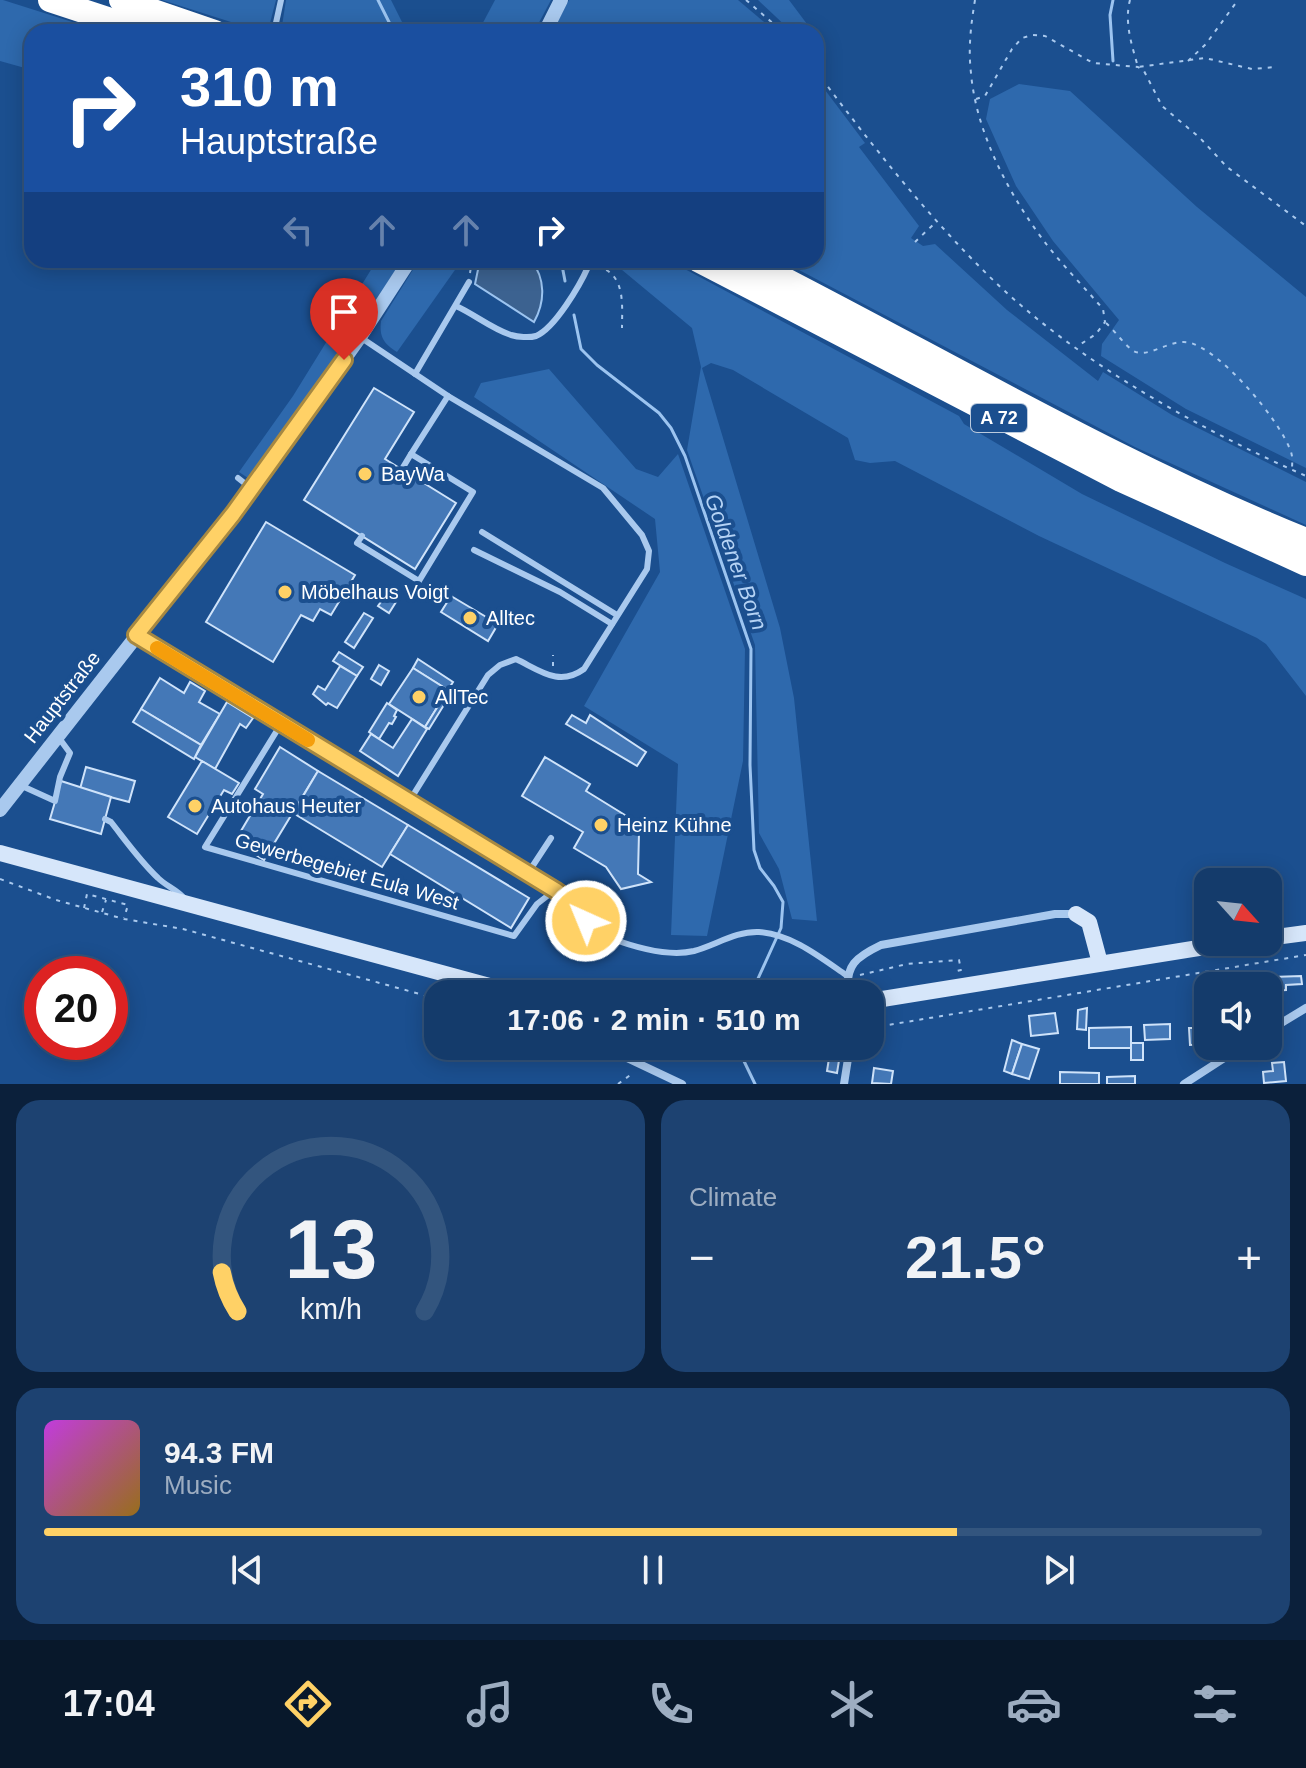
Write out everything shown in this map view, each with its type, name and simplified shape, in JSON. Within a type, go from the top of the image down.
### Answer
[{"type":"highway","points":[[50,0],[123,24]]},
{"type":"highway","points":[[121,0],[192,24]]},
{"type":"highway","name":"A 72","points":[[713,268],[1107,473],[1306,564]]},
{"type":"highway","name":"A 72","points":[[762,268],[1122,456],[1306,540]]},
{"type":"main road","points":[[0,853],[468,980]]},
{"type":"main road","points":[[1076,914],[1089,922],[1100,963]]},
{"type":"main road","points":[[1282,936],[1306,933]]},
{"type":"main road","points":[[884,999],[1194,948]]},
{"type":"street","points":[[549,24],[561,0]]},
{"type":"street","name":"Hauptstraße","points":[[0,810],[252,489],[405,268]]},
{"type":"street","points":[[847,980],[846,975],[858,959],[881,945],[1055,914],[1076,914]]},
{"type":"street","points":[[1282,1023],[1306,1008]]},
{"type":"street","points":[[628,1060],[682,1084]]},
{"type":"street","points":[[844,1084],[848,1060]]},
{"type":"street","points":[[1184,1084],[1221,1060]]},
{"type":"lane","points":[[276,24],[281,0]]},
{"type":"lane","points":[[456,306],[510,334],[525,337],[537,335],[554,320],[579,286],[588,268]]},
{"type":"lane","points":[[415,374],[469,282]]},
{"type":"lane","points":[[360,337],[448,396],[603,488],[642,535],[649,551],[647,569],[584,669],[562,679],[516,659],[500,665],[488,675],[410,800]]},
{"type":"lane","points":[[402,469],[448,396]]},
{"type":"lane","points":[[362,536],[357,543],[419,581],[473,492],[411,454]]},
{"type":"lane","points":[[238,478],[252,489]]},
{"type":"lane","points":[[482,532],[617,615]]},
{"type":"lane","points":[[474,550],[560,592],[612,624]]},
{"type":"lane","points":[[136,635],[555,890],[569,900],[597,931],[639,946],[678,952],[693,951],[742,934],[773,934],[811,951],[846,975]]},
{"type":"lane","name":"Gewerbegebiet Eula West","points":[[281,724],[205,847],[514,936],[537,904],[555,890]]},
{"type":"lane","points":[[18,785],[55,801],[70,753],[56,735]]},
{"type":"lane","points":[[105,819],[111,822],[162,882],[178,891],[188,904]]},
{"type":"lane","points":[[528,873],[551,838]]},
{"type":"path","points":[[746,0],[774,24]]},
{"type":"path","points":[[975,0],[970,35],[971,75],[983,130],[1009,185],[1047,245],[1103,309],[1105,322],[1134,351],[1145,354],[1170,342],[1189,342],[1209,351],[1229,367],[1284,436],[1292,455],[1292,470]]},
{"type":"path","points":[[1130,0],[1127,11],[1138,67],[1144,71],[1162,106],[1200,138],[1227,167],[1306,226]]},
{"type":"path","points":[[1187,61],[1206,44],[1238,0]]},
{"type":"path","points":[[976,99],[985,96],[1012,49],[1022,38],[1033,35],[1045,36],[1093,63],[1138,67],[1205,58],[1252,69],[1275,67]]},
{"type":"path","points":[[824,81],[877,151],[994,281],[1076,346],[1196,423],[1306,476]]},
{"type":"path","points":[[915,242],[937,221]]},
{"type":"path","points":[[469,282],[471,268]]},
{"type":"path","points":[[602,268],[618,281],[622,328]]},
{"type":"path","points":[[1076,346],[1096,334],[1105,322]]},
{"type":"path","points":[[553,655],[553,676]]},
{"type":"path","points":[[0,879],[124,919],[183,929],[424,995]]},
{"type":"path","points":[[84,908],[87,894],[128,905],[124,919]]},
{"type":"path","points":[[102,912],[106,899]]},
{"type":"path","points":[[884,1025],[1306,955]]},
{"type":"path","points":[[855,980],[857,975],[907,964],[959,960],[961,970],[953,972]]},
{"type":"path","points":[[618,1084],[645,1069]]},
{"type":"shaded area","points":[[0,0],[79,24],[24,24],[24,68],[0,61]]},
{"type":"shaded area","points":[[162,0],[276,0],[269,24],[237,24]]},
{"type":"shaded area","points":[[286,0],[391,0],[403,24],[282,24]]},
{"type":"shaded area","points":[[495,0],[551,0],[538,24],[482,24]]},
{"type":"shaded area","points":[[569,0],[738,0],[766,24],[556,24]]},
{"type":"shaded area","points":[[758,0],[789,0],[807,24],[784,24]]},
{"type":"shaded area","points":[[1019,84],[1070,91],[1197,207],[1306,297],[1306,468],[1186,409],[1101,356],[1102,344],[1119,320],[1053,241],[1016,186],[986,119],[990,99]]},
{"type":"shaded area","points":[[824,89],[865,143],[859,147],[919,226],[911,238],[923,246],[935,244],[1007,310],[1098,381],[1103,372],[1172,415],[1306,482],[1306,525],[1135,447],[795,268],[824,268]]},
{"type":"shaded area","points":[[372,268],[397,268],[253,476],[248,478],[239,472],[293,396]]},
{"type":"shaded area","points":[[414,268],[456,268],[397,352],[383,340],[381,321]]},
{"type":"shaded area","points":[[478,268],[536,268],[542,291],[534,322],[475,284]]},
{"type":"shaded area","points":[[620,268],[683,268],[959,416],[964,424],[1082,494],[1306,599],[1306,696],[1266,644],[1257,638],[1039,536],[895,461],[870,463],[855,460],[848,438],[733,370],[711,363],[702,368],[780,628],[794,698],[817,921],[792,919],[779,869],[759,833],[755,645],[687,450],[701,367],[692,328]]},
{"type":"shaded area","points":[[549,369],[636,469],[658,477],[678,454],[745,649],[743,761],[707,936],[671,935],[678,764],[584,706],[660,572],[655,519],[474,397],[481,383]]},
{"type":"building","name":"BayWa","points":[[374,388],[414,412],[385,459],[456,503],[415,569],[304,500]]},
{"type":"building","name":"Möbelhaus Voigt","points":[[266,522],[355,575],[331,615],[320,609],[313,621],[301,615],[273,662],[206,622]]},
{"type":"building","points":[[386,595],[396,602],[389,613],[378,606]]},
{"type":"building","name":"Alltec","points":[[451,596],[498,624],[488,641],[441,612]]},
{"type":"building","points":[[364,613],[373,618],[354,648],[345,642]]},
{"type":"building","points":[[339,652],[363,667],[357,676],[333,661]]},
{"type":"building","points":[[418,659],[453,682],[448,690],[413,668]]},
{"type":"building","points":[[379,665],[389,671],[381,685],[371,679]]},
{"type":"building","points":[[340,666],[357,676],[337,708],[328,703],[326,705],[313,694],[318,686],[325,690]]},
{"type":"building","name":"AllTec","points":[[413,668],[448,690],[425,727],[389,704]]},
{"type":"building","points":[[160,678],[184,693],[190,682],[205,691],[199,702],[220,714],[201,745],[141,709]]},
{"type":"building","points":[[448,690],[452,692],[429,729],[425,727]]},
{"type":"building","points":[[227,702],[253,718],[246,728],[240,724],[215,769],[195,757]]},
{"type":"building","points":[[387,703],[397,710],[396,717],[379,739],[369,732]]},
{"type":"building","points":[[141,709],[201,745],[194,759],[133,722]]},
{"type":"building","points":[[572,715],[586,723],[590,715],[646,752],[637,766],[566,724]]},
{"type":"building","name":"AllTec","points":[[412,719],[427,729],[398,776],[360,751],[371,734],[393,748]]},
{"type":"building","points":[[280,747],[318,771],[264,860],[235,841],[263,794],[255,789]]},
{"type":"building","name":"Heinz Kühne","points":[[545,757],[590,784],[586,791],[633,820],[627,830],[639,833],[638,874],[651,882],[621,889],[606,867],[574,848],[583,832],[522,796]]},
{"type":"building","name":"Autohaus Heuter","points":[[202,761],[239,783],[232,794],[224,790],[197,834],[168,817]]},
{"type":"building","points":[[86,767],[135,781],[129,802],[80,789]]},
{"type":"building","points":[[318,771],[408,825],[382,867],[293,813]]},
{"type":"building","points":[[61,781],[111,797],[101,834],[50,819]]},
{"type":"building","points":[[408,825],[529,898],[511,928],[390,854]]},
{"type":"building","points":[[1301,976],[1302,984],[1286,985],[1286,990],[1282,990],[1282,977]]},
{"type":"building","points":[[1087,1008],[1086,1030],[1077,1029],[1078,1010]]},
{"type":"building","points":[[1055,1013],[1058,1033],[1031,1036],[1029,1016]]},
{"type":"building","points":[[1170,1024],[1170,1039],[1145,1040],[1144,1025]]},
{"type":"building","points":[[1131,1027],[1131,1048],[1089,1048],[1089,1028]]},
{"type":"building","points":[[1189,1028],[1194,1028],[1194,1045],[1190,1045]]},
{"type":"building","points":[[1012,1040],[1022,1044],[1012,1074],[1004,1071]]},
{"type":"building","points":[[1131,1043],[1143,1043],[1143,1060],[1131,1060]]},
{"type":"building","points":[[1022,1044],[1039,1049],[1029,1079],[1012,1074]]},
{"type":"building","points":[[829,1060],[839,1060],[837,1073],[827,1071]]},
{"type":"building","points":[[1284,1062],[1286,1081],[1264,1083],[1263,1072],[1273,1071],[1272,1063]]},
{"type":"building","points":[[874,1068],[893,1071],[891,1084],[872,1083]]},
{"type":"building","points":[[1060,1072],[1099,1073],[1099,1084],[1060,1084]]},
{"type":"building","points":[[1135,1076],[1135,1084],[1107,1084],[1107,1077]]},
{"type":"waterway","name":"Goldener Born","points":[[378,0],[390,24]]},
{"type":"waterway","points":[[1113,0],[1110,15],[1113,61]]},
{"type":"waterway","name":"Goldener Born","points":[[563,268],[565,281]]},
{"type":"waterway","name":"Goldener Born","points":[[574,315],[581,349],[659,413],[671,428],[685,456],[751,649],[750,765],[754,850],[760,868],[783,902],[781,928],[757,980]]},
{"type":"waterway","name":"Goldener Born","points":[[743,1060],[755,1084]]},
{"type":"slow traffic","points":[[157,648],[308,740]]},
{"type":"place","name":"BayWa","points":[[365,474]]},
{"type":"place","name":"Möbelhaus Voigt","points":[[285,592]]},
{"type":"place","name":"Alltec","points":[[470,618]]},
{"type":"place","name":"AllTec","points":[[419,697]]},
{"type":"place","name":"Autohaus Heuter","points":[[195,806]]},
{"type":"place","name":"Heinz Kühne","points":[[601,825]]},
{"type":"route","points":[[344,360],[196,563],[136,635],[555,890],[569,900],[586,921]]}]
